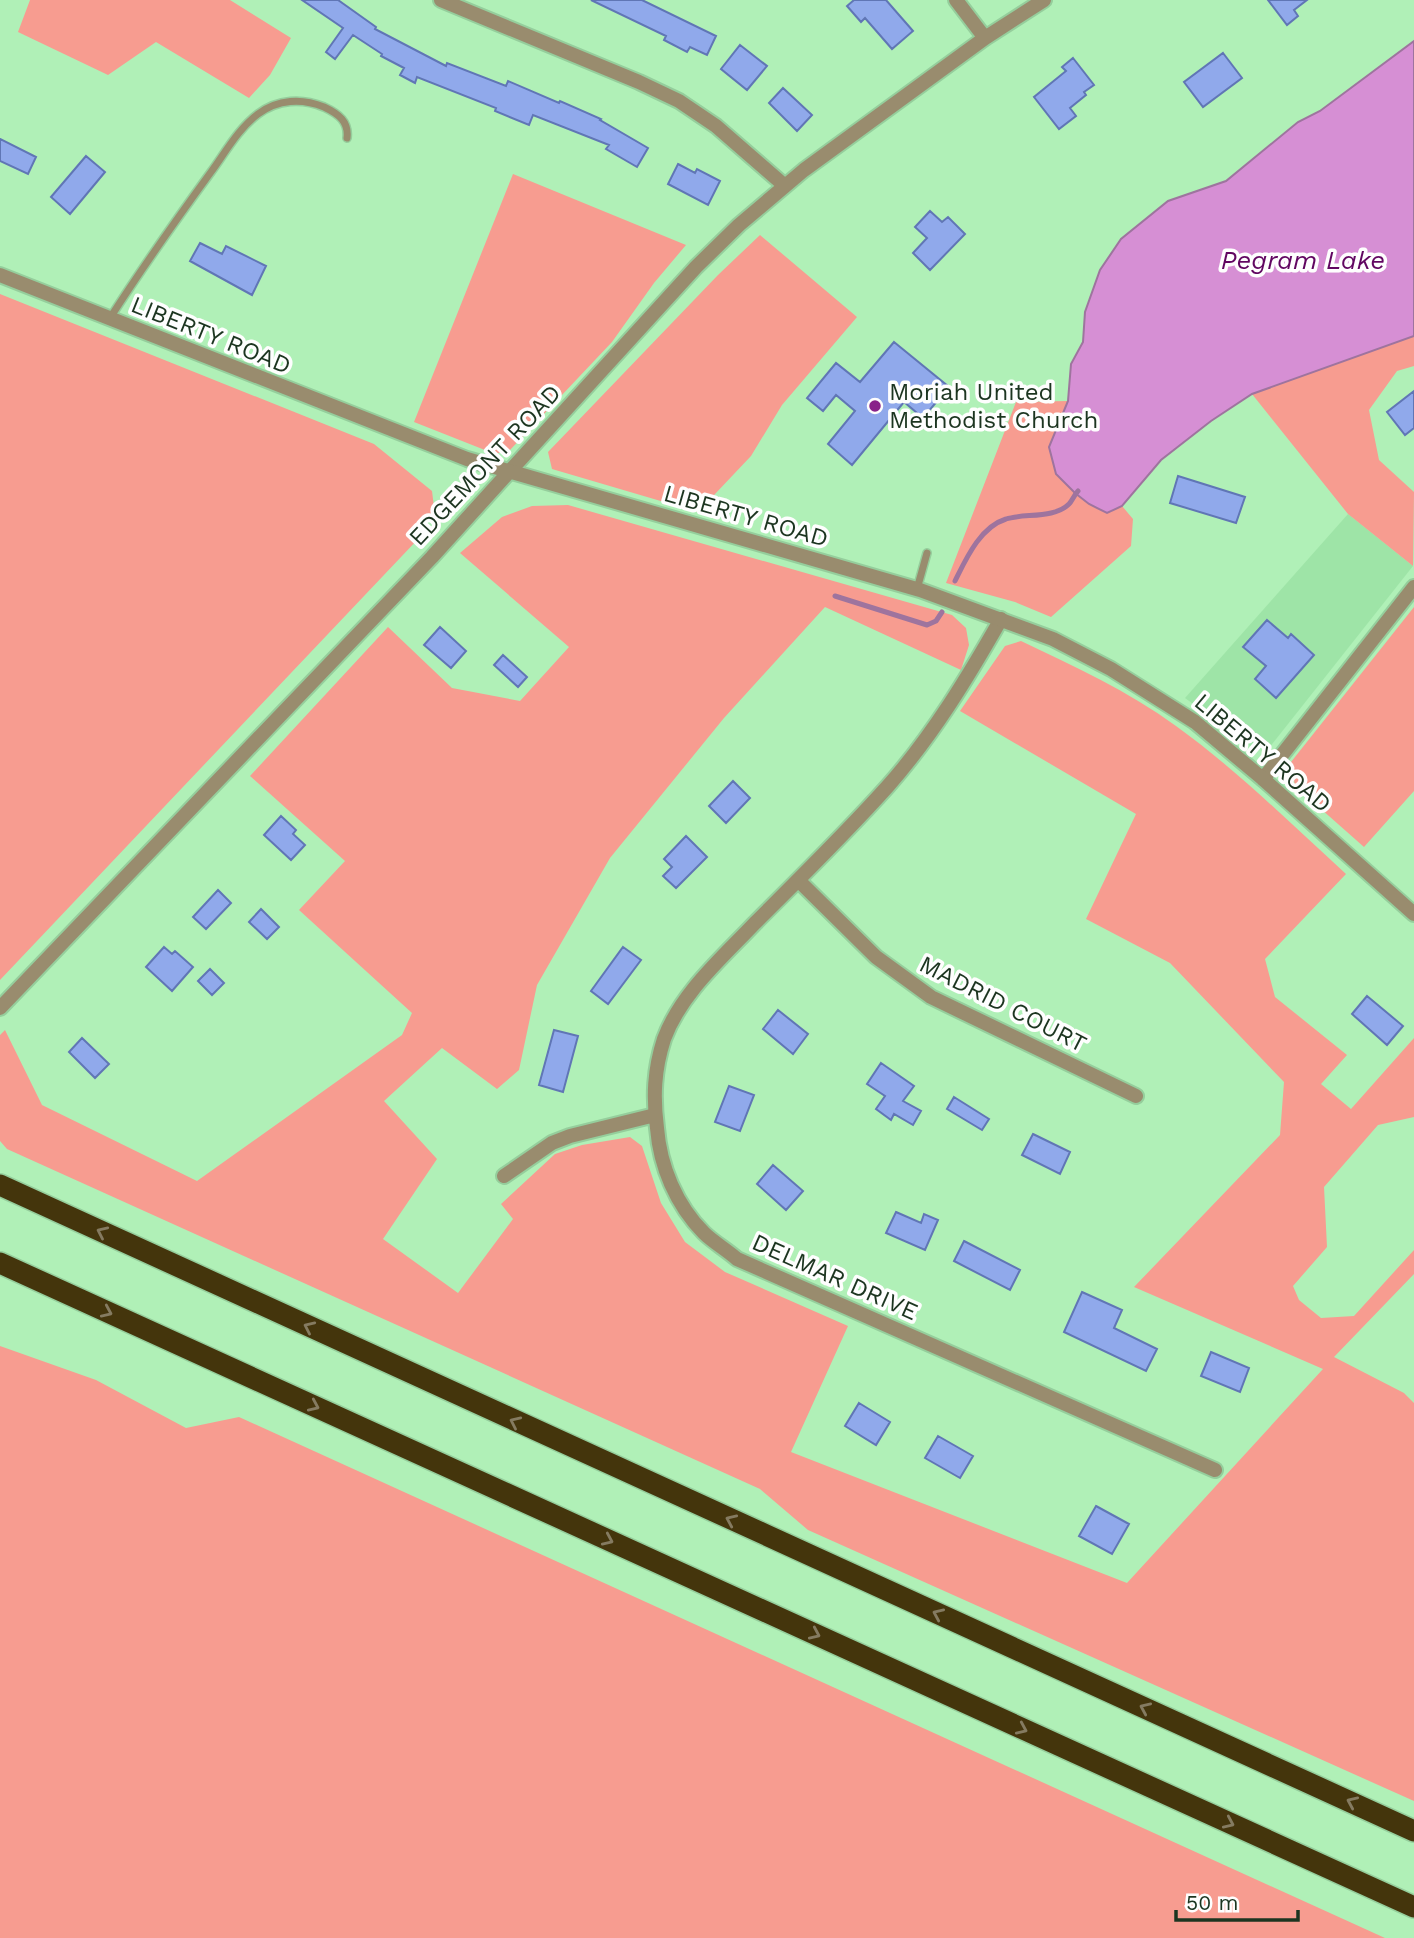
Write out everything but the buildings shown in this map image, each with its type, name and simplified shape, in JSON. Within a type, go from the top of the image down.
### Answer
[{"type":"highway","points":[[0,1185],[1414,1831]]},
{"type":"highway","points":[[0,1263],[1414,1907]]},
{"type":"street","points":[[441,0],[679,101],[716,126],[785,186]]},
{"type":"street","points":[[956,0],[985,38]]},
{"type":"street","name":"EDGEMONT ROAD","points":[[0,1008],[432,557],[696,267],[739,225],[785,186],[985,38],[1044,0]]},
{"type":"street","name":"LIBERTY ROAD","points":[[0,275],[444,450],[509,472],[916,589],[1053,639],[1140,685],[1195,722],[1414,914]]},
{"type":"street","points":[[1263,779],[1414,587]]},
{"type":"street","name":"DELMAR DRIVE","points":[[1002,619],[963,685],[918,750],[888,786],[708,972],[680,1007],[665,1038],[656,1070],[653,1093],[659,1151],[677,1197],[703,1233],[737,1258],[1215,1470]]},
{"type":"street","name":"MADRID COURT","points":[[798,880],[876,957],[921,991],[1136,1096]]},
{"type":"street","points":[[504,1176],[552,1143],[655,1115]]},
{"type":"lane","points":[[110,319],[171,226],[242,130],[258,114],[289,101],[312,103],[334,112],[344,120],[348,128],[347,138]]},
{"type":"lane","points":[[916,589],[927,553]]},
{"type":"shaded area","points":[[30,0],[230,0],[291,38],[270,75],[249,98],[156,42],[108,75],[18,32]]},
{"type":"shaded area","points":[[513,174],[686,245],[654,283],[612,342],[510,450],[495,454],[414,422]]},
{"type":"shaded area","points":[[760,235],[857,317],[782,405],[751,456],[698,512],[552,469],[548,452]]},
{"type":"shaded area","points":[[0,294],[374,444],[432,491],[434,507],[420,537],[0,980]]},
{"type":"shaded area","points":[[1414,336],[1414,366],[1397,371],[1369,410],[1379,460],[1414,492],[1413,566],[1348,514],[1252,394]]},
{"type":"shaded area","points":[[1068,401],[1050,447],[1107,513],[1122,506],[1133,519],[1131,546],[1051,617],[1015,602],[946,583],[1016,402]]},
{"type":"shaded area","points":[[568,505],[952,615],[966,628],[969,645],[961,670],[825,607],[724,718],[610,858],[537,985],[519,1070],[497,1089],[442,1048],[384,1101],[437,1159],[383,1239],[458,1293],[513,1219],[501,1204],[555,1154],[582,1145],[630,1137],[642,1146],[661,1203],[685,1242],[725,1272],[848,1326],[791,1452],[1127,1583],[1323,1369],[1134,1287],[1280,1135],[1284,1082],[1170,963],[1086,919],[1136,814],[960,711],[1005,646],[1021,641],[1120,690],[1158,713],[1220,761],[1346,874],[1265,959],[1275,997],[1347,1055],[1321,1084],[1351,1109],[1414,1038],[1414,1117],[1378,1125],[1324,1187],[1327,1247],[1293,1286],[1299,1300],[1321,1318],[1354,1316],[1414,1250],[1414,1274],[1334,1357],[1404,1393],[1414,1403],[1414,1801],[808,1530],[760,1489],[7,1149],[0,1141],[0,1035],[5,1030],[42,1105],[197,1181],[402,1035],[412,1013],[299,910],[345,861],[250,776],[388,627],[452,688],[520,701],[569,647],[460,553],[502,517],[532,506]]},
{"type":"shaded area","points":[[1348,514],[1413,566],[1269,748],[1254,749],[1185,698]]},
{"type":"shaded area","points":[[1414,607],[1414,791],[1364,847],[1295,786],[1291,762]]},
{"type":"shaded area","points":[[0,1346],[96,1380],[186,1428],[239,1417],[1385,1938],[0,1938]]},
{"type":"water","name":"Pegram Lake","points":[[1414,41],[1414,336],[1252,394],[1211,421],[1161,460],[1122,506],[1107,513],[1089,504],[1056,474],[1049,447],[1068,401],[1071,364],[1083,342],[1085,312],[1100,270],[1121,239],[1168,201],[1226,181],[1298,122],[1320,111]]},
{"type":"waterway","points":[[955,581],[981,536],[997,523],[1013,517],[1047,514],[1063,509],[1078,491]]},
{"type":"waterway","points":[[835,596],[927,625],[936,621],[942,612]]},
{"type":"place","name":"Moriah United Methodist Church","points":[[875,406]]}]
